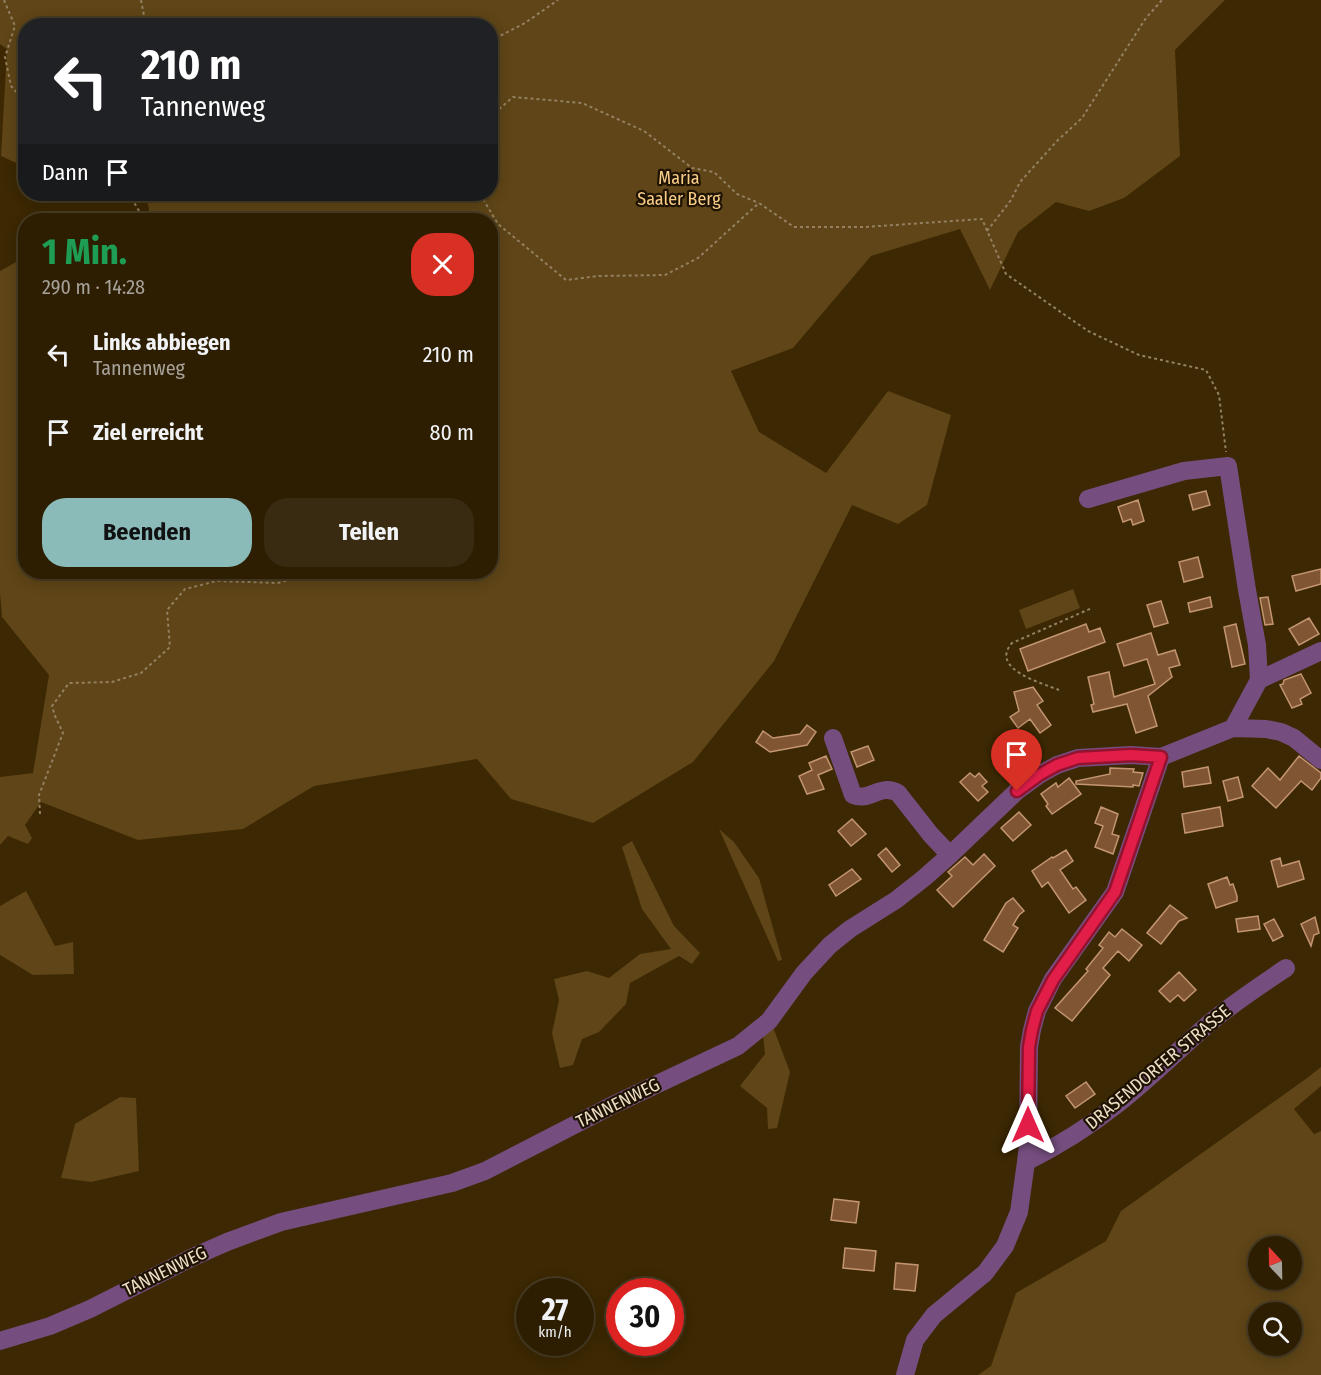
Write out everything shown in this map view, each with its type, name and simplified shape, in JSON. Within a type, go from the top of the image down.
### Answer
[{"type":"street","points":[[1088,499],[1184,471],[1228,466],[1257,645],[1259,680],[1233,728]]},
{"type":"street","points":[[1259,680],[1321,651]]},
{"type":"street","points":[[905,1375],[915,1340],[934,1315],[985,1273],[1005,1246],[1019,1212],[1026,1162],[1029,1047],[1037,1011],[1053,980],[1115,892],[1161,757],[1233,728],[1281,732],[1294,738],[1321,760]]},
{"type":"street","points":[[832,738],[853,795],[864,797],[884,789],[892,790],[898,794],[950,855]]},
{"type":"street","name":"TANNENWEG","points":[[0,1341],[50,1326],[90,1309],[193,1257],[281,1222],[452,1183],[485,1171],[613,1104],[738,1046],[769,1021],[804,973],[830,945],[924,878],[1017,791],[1039,775],[1057,765],[1078,758],[1131,755],[1161,757]]},
{"type":"street","name":"DRASENDORFER STRASSE","points":[[1026,1162],[1053,1149],[1117,1106],[1213,1020],[1286,968]]},
{"type":"path","points":[[4,0],[15,26],[5,57],[11,86],[18,94]]},
{"type":"path","points":[[141,0],[144,18]]},
{"type":"path","points":[[498,37],[525,23],[558,0]]},
{"type":"path","points":[[987,231],[1011,200],[1020,182],[1057,141],[1082,118],[1146,18],[1162,0]]},
{"type":"path","points":[[498,110],[513,97],[582,103],[644,131],[692,168],[714,172],[737,194],[759,203],[794,227],[865,227],[982,219],[1006,274],[1088,331],[1139,355],[1206,370],[1219,395],[1228,466]]},
{"type":"path","points":[[130,201],[135,204],[140,213]]},
{"type":"path","points":[[498,224],[566,280],[598,276],[665,275],[698,258],[759,203]]},
{"type":"path","points":[[40,814],[39,795],[63,733],[52,706],[69,683],[112,682],[141,673],[170,647],[167,610],[185,589],[217,581],[278,583],[292,579]]},
{"type":"path","points":[[1059,690],[1021,675],[1012,667],[1006,656],[1007,649],[1012,643],[1092,608]]},
{"type":"green space","name":"Maria Saaler Berg","points":[[0,0],[1225,0],[1175,50],[1180,156],[1124,198],[1089,211],[1056,202],[1018,232],[990,290],[960,229],[871,256],[793,348],[731,371],[759,432],[826,473],[888,391],[951,415],[927,505],[898,524],[852,505],[774,661],[693,762],[593,823],[511,799],[477,759],[314,786],[243,829],[138,840],[41,802],[25,825],[32,838],[28,844],[8,836],[0,845],[0,777],[33,773],[49,675],[2,617],[0,593],[0,271],[18,261],[18,579],[498,579],[498,213],[150,213],[147,201],[498,201],[498,18],[18,18],[18,164],[1,156],[7,49],[0,44]]},
{"type":"green space","points":[[1073,589],[1080,608],[1026,629],[1019,610]]},
{"type":"green space","points":[[719,829],[734,842],[759,878],[782,960],[778,961]]},
{"type":"green space","points":[[632,841],[674,926],[700,953],[692,964],[679,956],[630,983],[626,1004],[599,1032],[582,1039],[573,1065],[560,1068],[552,1033],[559,1000],[554,979],[587,971],[609,978],[640,954],[671,949],[642,909],[622,847]]},
{"type":"green space","points":[[26,891],[55,946],[73,942],[74,974],[33,975],[0,955],[0,906]]},
{"type":"green space","points":[[773,1027],[790,1072],[777,1128],[768,1129],[767,1108],[740,1086],[765,1054],[763,1035]]},
{"type":"green space","points":[[1321,1067],[1321,1086],[1294,1109],[1314,1134],[1321,1131],[1321,1375],[978,1375],[991,1366],[1016,1293],[1106,1241],[1121,1211]]},
{"type":"green space","points":[[120,1097],[136,1098],[139,1171],[91,1182],[61,1178],[75,1124]]},
{"type":"building","points":[[1206,491],[1210,505],[1193,510],[1189,495]]},
{"type":"building","points":[[1138,500],[1144,521],[1133,525],[1131,519],[1123,522],[1118,507]]},
{"type":"building","points":[[1198,557],[1203,577],[1184,582],[1179,562]]},
{"type":"building","points":[[1321,569],[1321,584],[1296,591],[1292,576]]},
{"type":"building","points":[[1210,597],[1212,607],[1190,612],[1188,603]]},
{"type":"building","points":[[1268,597],[1273,624],[1265,625],[1260,598]]},
{"type":"building","points":[[1161,601],[1168,623],[1154,627],[1147,605]]},
{"type":"building","points":[[1309,618],[1319,634],[1299,645],[1289,629]]},
{"type":"building","points":[[1086,624],[1089,632],[1100,628],[1105,642],[1028,671],[1020,649]]},
{"type":"building","points":[[1236,624],[1245,664],[1232,667],[1224,627]]},
{"type":"building","points":[[1151,633],[1158,655],[1175,650],[1180,665],[1169,668],[1172,677],[1148,696],[1157,726],[1136,733],[1127,704],[1093,712],[1091,705],[1094,704],[1088,677],[1109,672],[1114,697],[1155,684],[1147,659],[1124,666],[1117,644]]},
{"type":"building","points":[[1301,674],[1311,693],[1300,699],[1302,704],[1292,708],[1280,685],[1284,680]]},
{"type":"building","points":[[1033,687],[1043,701],[1037,705],[1051,725],[1040,733],[1030,719],[1018,728],[1010,717],[1019,711],[1014,692]]},
{"type":"building","points":[[807,725],[816,732],[807,745],[770,752],[756,742],[763,731],[773,738],[800,734]]},
{"type":"building","points":[[868,746],[874,760],[857,767],[851,752]]},
{"type":"building","points":[[826,756],[832,769],[818,775],[824,789],[807,794],[799,776],[812,770],[809,763]]},
{"type":"building","points":[[1299,756],[1321,773],[1321,778],[1312,790],[1301,781],[1276,808],[1252,786],[1268,768],[1280,780]]},
{"type":"building","points":[[1208,767],[1211,783],[1184,787],[1182,772]]},
{"type":"building","points":[[1110,768],[1134,769],[1133,772],[1143,773],[1139,786],[1076,784],[1076,781],[1110,774]]},
{"type":"building","points":[[970,773],[975,777],[979,773],[987,782],[982,786],[988,792],[978,801],[960,782]]},
{"type":"building","points":[[1238,777],[1243,797],[1228,801],[1223,781]]},
{"type":"building","points":[[1069,778],[1081,794],[1052,814],[1041,794],[1056,783],[1058,787]]},
{"type":"building","points":[[1101,807],[1118,814],[1112,834],[1119,836],[1113,854],[1095,847],[1103,826],[1095,823]]},
{"type":"building","points":[[1220,807],[1223,826],[1185,833],[1182,814]]},
{"type":"building","points":[[1019,812],[1031,825],[1013,841],[1001,828]]},
{"type":"building","points":[[852,819],[866,834],[851,846],[838,831]]},
{"type":"building","points":[[886,848],[900,865],[892,872],[878,855]]},
{"type":"building","points":[[1066,850],[1073,861],[1060,870],[1073,889],[1076,887],[1086,900],[1069,913],[1048,882],[1042,887],[1032,871]]},
{"type":"building","points":[[984,854],[995,866],[953,907],[937,890],[952,876],[948,872],[965,857],[973,865]]},
{"type":"building","points":[[1280,858],[1282,866],[1299,861],[1304,879],[1278,887],[1271,861]]},
{"type":"building","points":[[852,869],[861,879],[836,896],[829,885]]},
{"type":"building","points":[[1227,877],[1230,885],[1233,884],[1237,901],[1216,908],[1208,884]]},
{"type":"building","points":[[1013,898],[1024,911],[1013,925],[1018,928],[1003,952],[984,940],[1006,903]]},
{"type":"building","points":[[1170,905],[1187,918],[1179,921],[1161,944],[1147,933]]},
{"type":"building","points":[[1258,916],[1260,929],[1238,932],[1236,919]]},
{"type":"building","points":[[1315,917],[1319,933],[1314,935],[1311,946],[1301,924]]},
{"type":"building","points":[[1274,919],[1283,936],[1273,941],[1264,924]]},
{"type":"building","points":[[1122,929],[1142,945],[1129,961],[1118,951],[1103,968],[1110,975],[1072,1021],[1055,1008],[1088,971],[1086,969],[1103,948],[1099,945],[1109,932],[1115,937]]},
{"type":"building","points":[[1179,972],[1196,990],[1184,1001],[1178,995],[1170,1002],[1159,991]]},
{"type":"building","points":[[1086,1082],[1095,1094],[1075,1108],[1066,1096]]},
{"type":"building","points":[[834,1199],[859,1202],[856,1223],[831,1220]]},
{"type":"building","points":[[845,1248],[876,1251],[874,1271],[843,1268]]},
{"type":"building","points":[[896,1263],[918,1265],[915,1291],[894,1289]]},
{"type":"route","points":[[1017,791],[1057,765],[1078,758],[1131,755],[1161,757],[1115,892],[1053,980],[1037,1011],[1029,1047],[1028,1125]]}]
